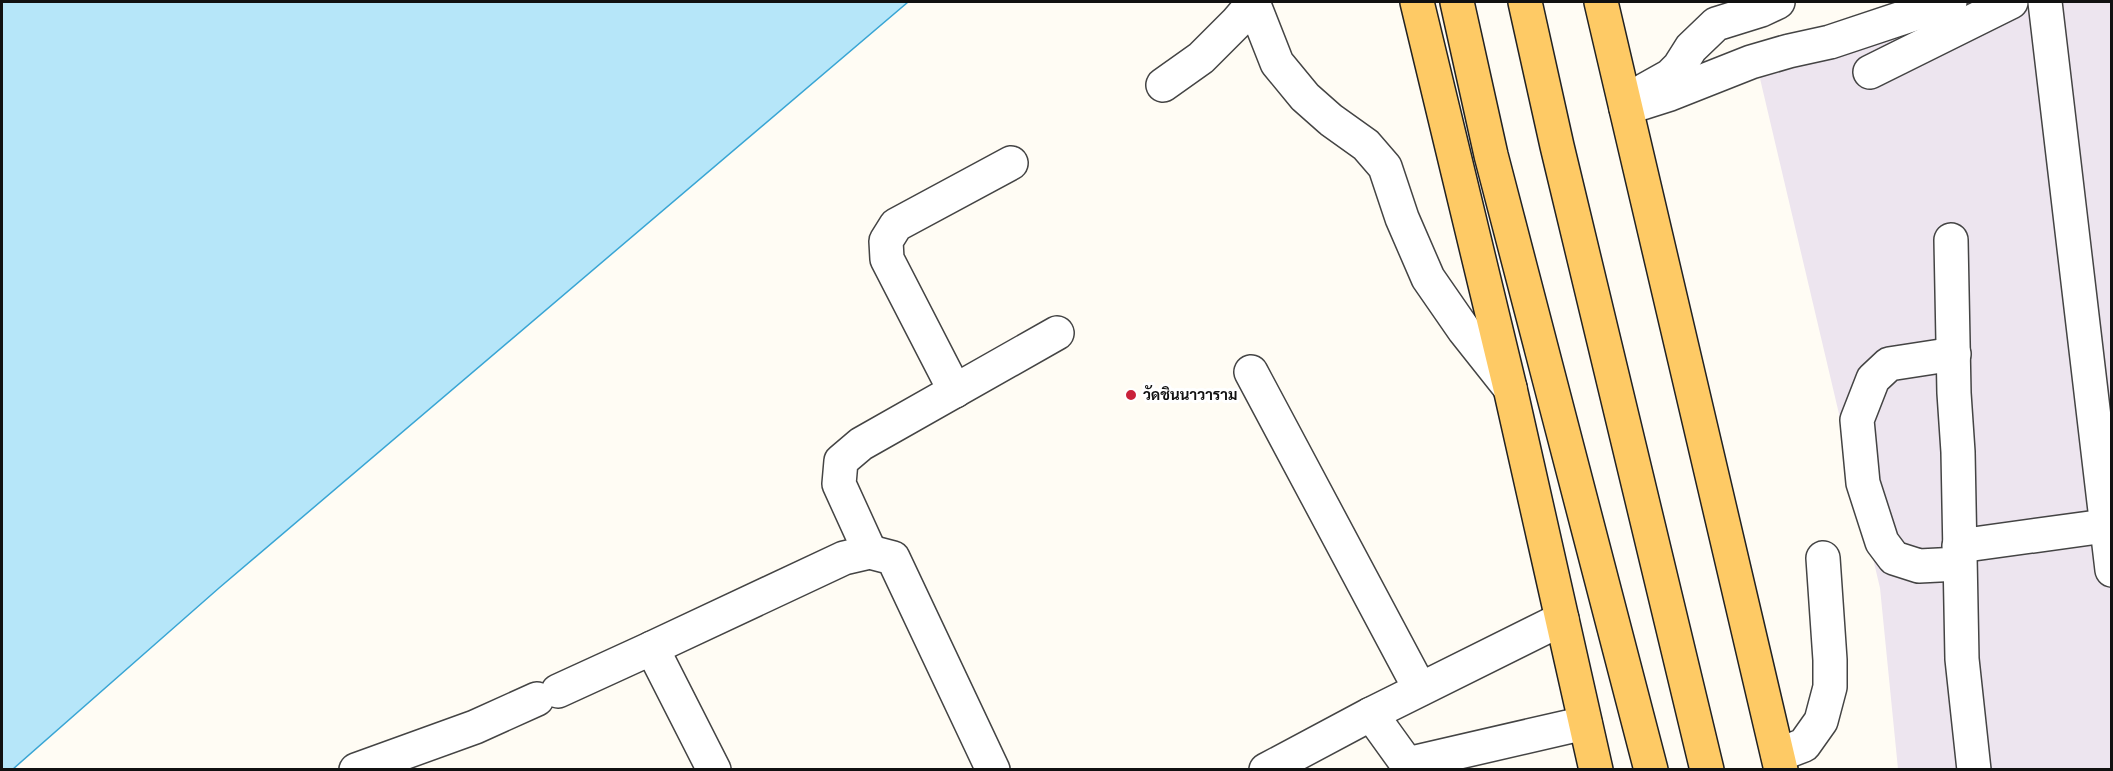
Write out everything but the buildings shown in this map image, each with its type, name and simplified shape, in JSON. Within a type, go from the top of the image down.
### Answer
[{"type":"main road","points":[[1417,2],[1510,388],[1596,770]]},
{"type":"main road","points":[[1457,2],[1491,155],[1651,770]]},
{"type":"main road","points":[[1525,2],[1557,146],[1707,770]]},
{"type":"main road","points":[[1600,2],[1779,762]]},
{"type":"street","points":[[1163,85],[1201,58],[1237,22],[1253,2],[1277,63],[1305,97],[1331,120],[1366,145],[1385,167],[1402,218],[1428,278],[1464,330],[1510,388]]},
{"type":"street","points":[[1625,103],[1670,76],[1679,67],[1691,48],[1716,24],[1761,10],[1778,2]]},
{"type":"street","points":[[1625,103],[1670,94],[1751,62],[1830,42],[1950,2]]},
{"type":"street","points":[[1870,72],[2011,2]]},
{"type":"street","points":[[2045,2],[2109,525],[2112,570]]},
{"type":"street","points":[[955,391],[887,259],[886,241],[896,225],[1011,163]]},
{"type":"street","points":[[1951,240],[1962,659],[1974,770]]},
{"type":"street","points":[[870,552],[839,484],[841,461],[861,444],[1057,333]]},
{"type":"street","points":[[1954,354],[1889,364],[1873,379],[1857,420],[1863,483],[1882,542],[1894,558],[1919,566],[1959,555],[2109,525]]},
{"type":"street","points":[[1251,372],[1420,689]]},
{"type":"street","points":[[356,770],[475,728],[844,558],[870,552],[893,558],[993,770]]},
{"type":"street","points":[[1779,762],[1804,745],[1821,721],[1830,687],[1823,558]]},
{"type":"street","points":[[1266,770],[1420,689],[1562,619]]},
{"type":"street","points":[[652,648],[714,770]]},
{"type":"street","points":[[1371,714],[1407,767],[1585,723]]},
{"type":"shaded area","points":[[1936,2],[2111,2],[2111,769],[1898,769],[1880,588],[1754,53]]},
{"type":"water","points":[[2,2],[908,2],[219,588],[13,769],[2,770]]},
{"type":"place","name":"วัดชินนาวาราม","points":[[1131,395]]}]
